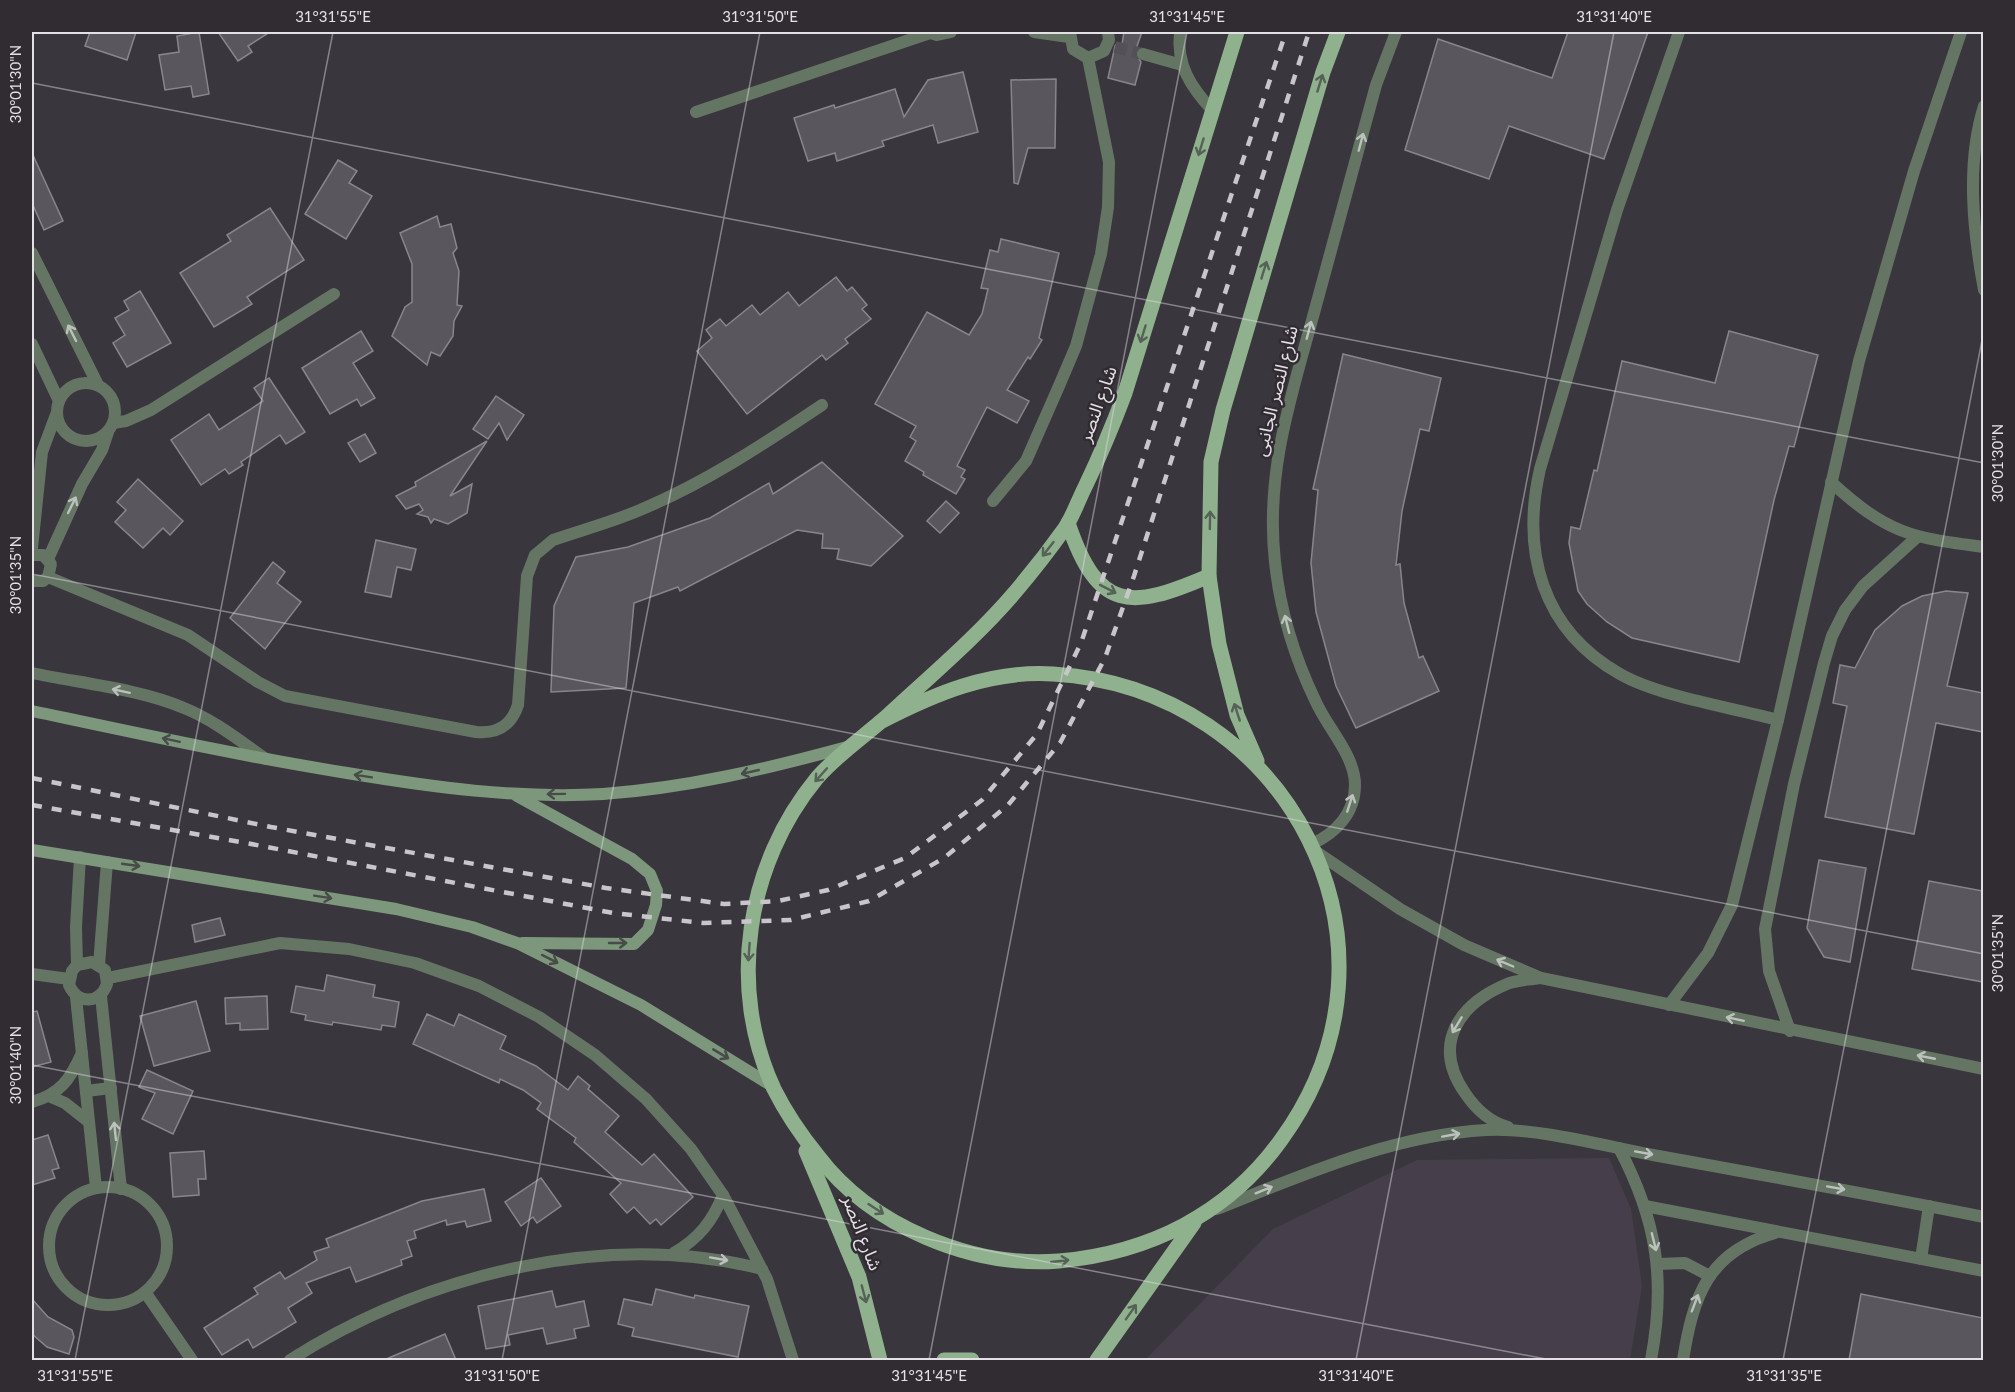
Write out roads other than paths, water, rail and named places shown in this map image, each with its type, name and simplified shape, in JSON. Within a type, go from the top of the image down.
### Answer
[{"type":"main road","name":"شارع النصر","points":[[880,722],[973,637],[1015,591],[1068,524],[1105,445],[1125,393],[1237,32]]},
{"type":"main road","points":[[1259,766],[1237,715],[1219,644],[1209,576],[1211,462],[1222,410],[1323,72],[1338,32]]},
{"type":"main road","points":[[1068,524],[1078,555],[1101,588],[1140,600],[1161,595],[1209,576]]},
{"type":"main road","points":[[1048,673],[1107,680],[1163,699],[1204,722],[1259,766],[1288,803],[1313,847],[1335,916],[1339,984],[1328,1050],[1301,1112],[1261,1167],[1210,1211],[1195,1221],[1149,1243],[1100,1257],[1050,1262],[999,1259],[950,1246],[903,1227],[861,1198],[824,1164],[793,1124],[774,1087],[759,1048],[751,1008],[748,967],[751,926],[757,895],[774,847],[794,810],[818,777],[847,747],[880,722],[932,695],[989,678],[1048,673]]},
{"type":"main road","points":[[32,711],[267,760],[423,786],[515,795],[602,794],[661,788],[720,779],[847,747]]},
{"type":"main road","points":[[515,795],[632,859],[650,874],[657,891],[648,930],[634,944],[518,943]]},
{"type":"main road","points":[[32,849],[396,909],[472,927],[518,943],[641,1005],[774,1087]]},
{"type":"main road","name":"شارع النصر","points":[[793,1124],[832,1207],[859,1277],[880,1360]]},
{"type":"main road","points":[[1098,1360],[1195,1221]]},
{"type":"main road","points":[[944,1360],[972,1360]]},
{"type":"street","points":[[696,112],[929,32],[943,35],[951,32]]},
{"type":"street","points":[[1039,32],[1070,34],[1077,53],[1088,58],[1099,55],[1111,47],[1108,32]]},
{"type":"street","points":[[1180,32],[1182,65],[1190,86],[1212,110]]},
{"type":"street","name":"شارع النصر الجانبى","points":[[1313,847],[1334,831],[1346,816],[1353,799],[1354,774],[1351,762],[1316,702],[1289,633],[1275,561],[1273,487],[1283,420],[1376,85],[1396,32]]},
{"type":"street","points":[[1679,32],[1617,210],[1540,469],[1533,502],[1532,536],[1538,570],[1550,602],[1569,631],[1592,656],[1621,675],[1656,688],[1778,720]]},
{"type":"street","points":[[1669,1005],[1708,953],[1732,905],[1778,720],[1858,361],[1961,32]]},
{"type":"street","points":[[1143,54],[1182,65]]},
{"type":"street","points":[[993,501],[1026,460],[1059,387],[1076,346],[1101,254],[1109,196],[1109,162],[1088,58]]},
{"type":"street","points":[[1983,106],[1975,133],[1974,186],[1983,290]]},
{"type":"street","points":[[32,253],[98,385],[114,401],[116,412],[102,450],[82,484],[48,558]]},
{"type":"street","points":[[32,344],[58,406],[66,432],[75,439],[87,441],[98,438],[111,427],[151,410],[334,294]]},
{"type":"street","points":[[32,548],[42,452],[58,406],[65,391],[75,385],[86,382],[98,385]]},
{"type":"street","points":[[48,577],[188,634],[271,690],[285,696],[476,732],[495,732],[511,722],[518,705],[527,576],[535,555],[543,546],[553,540],[639,510],[693,485],[736,462],[822,405]]},
{"type":"street","points":[[1831,482],[1861,510],[1916,538],[1983,547]]},
{"type":"street","points":[[1790,1031],[1768,971],[1765,929],[1794,784],[1824,663],[1832,636],[1857,594],[1916,538]]},
{"type":"street","points":[[32,555],[43,555],[51,564],[48,577],[43,581],[32,581]]},
{"type":"street","points":[[32,673],[162,700],[184,708],[204,718],[267,760]]},
{"type":"street","points":[[1313,847],[1400,909],[1464,945],[1541,978],[1983,1069]]},
{"type":"street","points":[[80,857],[76,927],[77,965],[69,978],[69,985],[76,997],[96,1188]]},
{"type":"street","points":[[99,965],[107,862]]},
{"type":"street","points":[[108,978],[280,942],[349,949],[415,963],[479,986],[539,1017],[595,1055],[646,1099],[691,1149],[723,1195],[762,1269],[793,1360]]},
{"type":"street","points":[[77,965],[92,962],[99,965],[108,978],[101,996],[121,1189]]},
{"type":"street","points":[[32,974],[69,978]]},
{"type":"street","points":[[1523,1132],[1495,1121],[1471,1103],[1460,1086],[1453,1068],[1450,1048],[1452,1031],[1459,1019],[1481,997],[1509,983],[1541,978]]},
{"type":"street","points":[[76,997],[89,1000],[101,996]]},
{"type":"street","points":[[32,1102],[51,1096],[69,1077],[82,1052]]},
{"type":"street","points":[[86,1091],[111,1088]]},
{"type":"street","points":[[51,1096],[89,1122]]},
{"type":"street","points":[[1210,1211],[1333,1163],[1393,1147],[1488,1130],[1523,1132],[1619,1148],[1983,1217]]},
{"type":"street","points":[[1619,1148],[1636,1181],[1645,1206],[1658,1264],[1658,1323],[1651,1360]]},
{"type":"street","points":[[96,1188],[121,1189],[137,1195],[150,1204],[159,1217],[165,1233],[167,1249],[164,1265],[156,1280],[145,1292],[127,1302],[111,1305],[94,1303],[72,1292],[56,1274],[49,1246],[56,1218],[66,1204],[80,1194],[96,1188]]},
{"type":"street","points":[[674,1253],[702,1233],[713,1219],[723,1195]]},
{"type":"street","points":[[1645,1206],[1983,1271]]},
{"type":"street","points":[[1921,1259],[1929,1206]]},
{"type":"street","points":[[1683,1360],[1690,1317],[1696,1300],[1710,1276],[1728,1256],[1744,1245],[1778,1232]]},
{"type":"street","points":[[290,1360],[327,1336],[436,1288],[554,1260],[674,1253],[762,1269]]},
{"type":"street","points":[[1658,1264],[1685,1263],[1710,1276]]},
{"type":"street","points":[[145,1292],[192,1360]]},
{"type":"tunnel","points":[[1115,47],[1143,54]]},
{"type":"railway","points":[[32,778],[271,827],[606,888],[724,904],[778,901],[828,890],[905,858],[982,800],[1037,734],[1081,643],[1286,32]]},
{"type":"railway","points":[[32,805],[613,913],[703,923],[791,920],[869,901],[944,858],[1008,805],[1060,743],[1105,658],[1134,576],[1309,32]]}]
